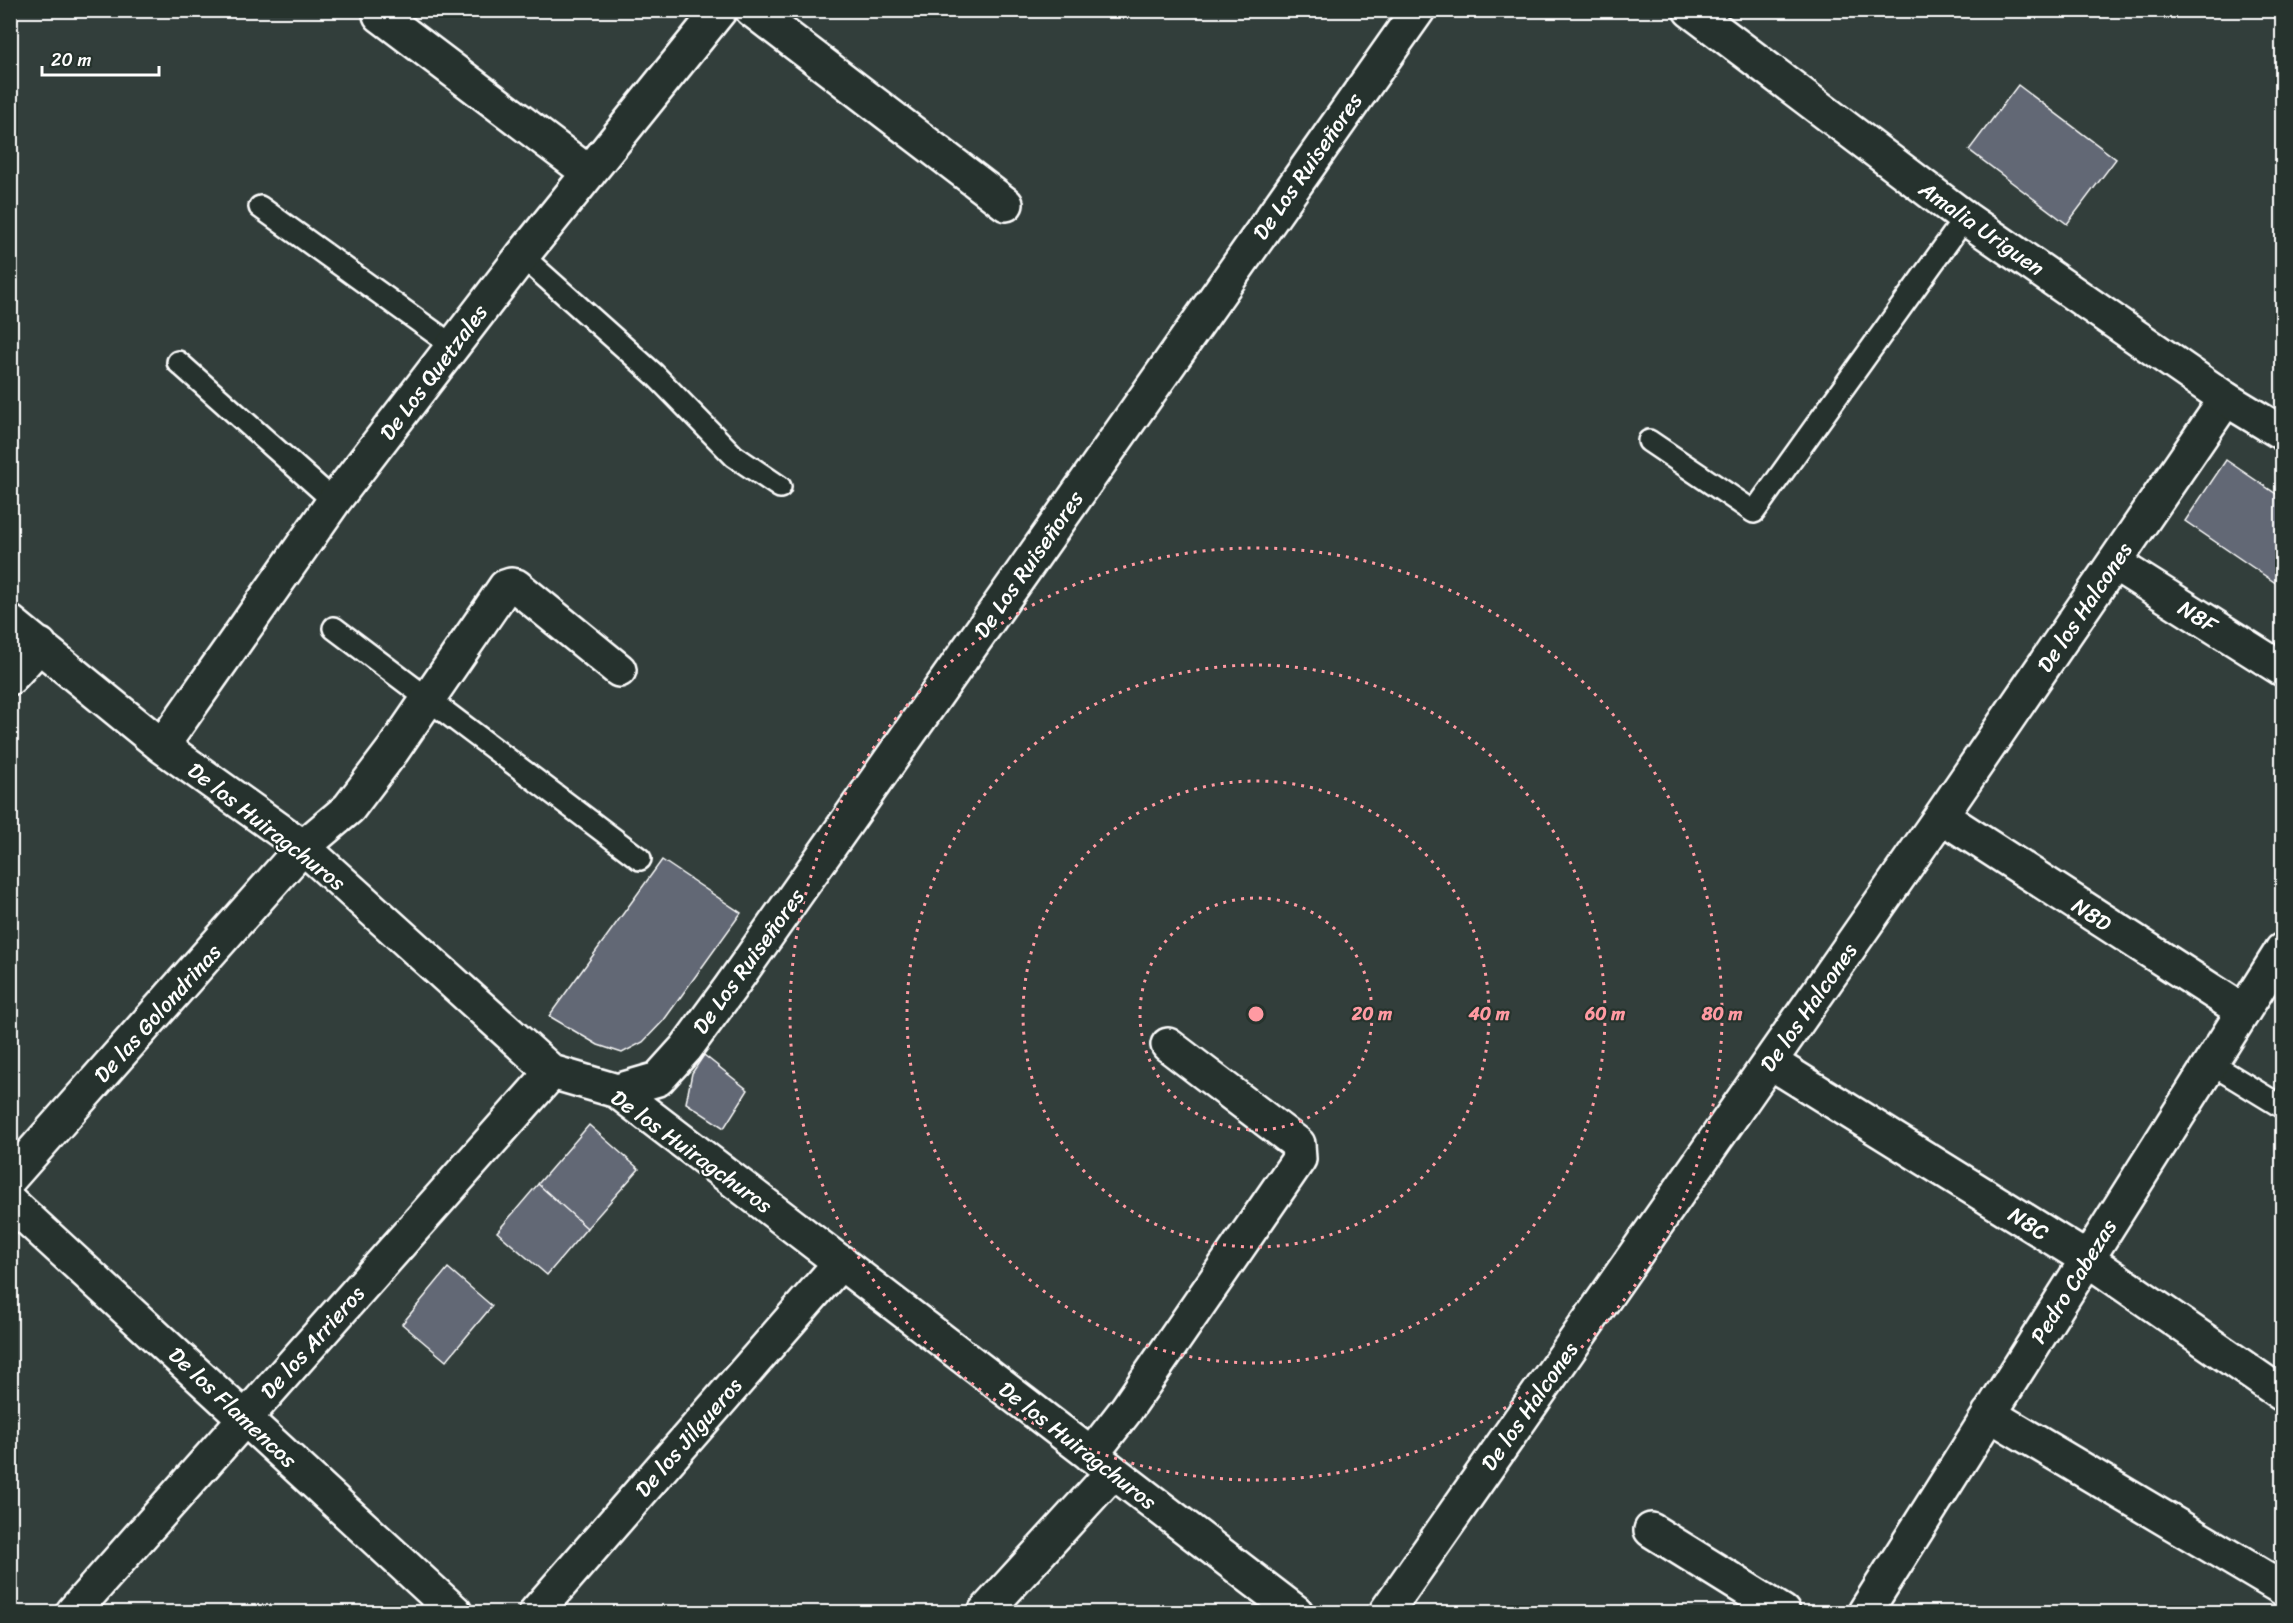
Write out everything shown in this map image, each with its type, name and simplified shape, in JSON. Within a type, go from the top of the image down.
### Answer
[{"type":"street","name":"De Los Quetzales","points":[[162,746],[334,501],[522,256],[720,10]]},
{"type":"street","points":[[752,10],[1006,204]]},
{"type":"street","name":"De Los Ruiseñores","points":[[617,1091],[658,1079],[686,1048],[1418,10]]},
{"type":"street","name":"Amalia Uriguen","points":[[1690,10],[1965,218],[2226,399],[2283,433]]},
{"type":"street","points":[[380,15],[589,173]]},
{"type":"street","name":"De los Halcones","points":[[1386,1612],[1941,816],[2226,399]]},
{"type":"street","name":"N8F","points":[[2114,562],[2283,669]]},
{"type":"street","name":"De las Golondrinas","points":[[10,1178],[303,848],[348,808],[393,750],[504,586],[516,586],[619,670]]},
{"type":"street","name":"De los Huiragchuros","points":[[10,622],[162,746],[303,848],[552,1072],[617,1091],[1296,1612]]},
{"type":"street","points":[[10,678],[40,645]]},
{"type":"street","name":"N8D","points":[[1941,816],[2242,1011]]},
{"type":"street","name":"Pedro Cabezas","points":[[1865,1612],[2242,1011],[2283,950]]},
{"type":"street","points":[[985,1612],[1102,1464],[1126,1410],[1299,1159],[1298,1144],[1168,1045]]},
{"type":"street","name":"N8C","points":[[1770,1062],[2087,1259],[2283,1394]]},
{"type":"street","name":"De los Arrieros","points":[[73,1612],[552,1072]]},
{"type":"street","name":"De los Flamencos","points":[[10,1202],[455,1612]]},
{"type":"street","name":"De los Jilgueros","points":[[536,1612],[841,1262]]},
{"type":"street","points":[[1989,1414],[2283,1588]]},
{"type":"street","points":[[1651,1530],[1783,1612]]},
{"type":"lane","points":[[260,207],[453,346]]},
{"type":"lane","points":[[1649,441],[1754,512],[1965,218]]},
{"type":"lane","points":[[522,256],[654,374],[734,456],[780,487]]},
{"type":"lane","points":[[178,362],[334,501]]},
{"type":"lane","points":[[334,628],[640,859]]},
{"type":"lane","points":[[2210,1063],[2283,1107]]},
{"type":"building","points":[[2018,85],[2116,159],[2067,224],[1969,150]]},
{"type":"building","points":[[2226,460],[2282,498],[2282,582],[2280,586],[2185,521]]},
{"type":"building","points":[[662,860],[741,913],[664,1020],[643,1042],[622,1053],[598,1045],[549,1016]]},
{"type":"building","points":[[704,1055],[748,1090],[724,1128],[686,1103],[692,1073]]},
{"type":"building","points":[[589,1125],[639,1169],[587,1228],[538,1184]]},
{"type":"building","points":[[538,1184],[587,1228],[547,1275],[497,1232]]},
{"type":"building","points":[[448,1268],[492,1306],[446,1361],[402,1324]]}]
